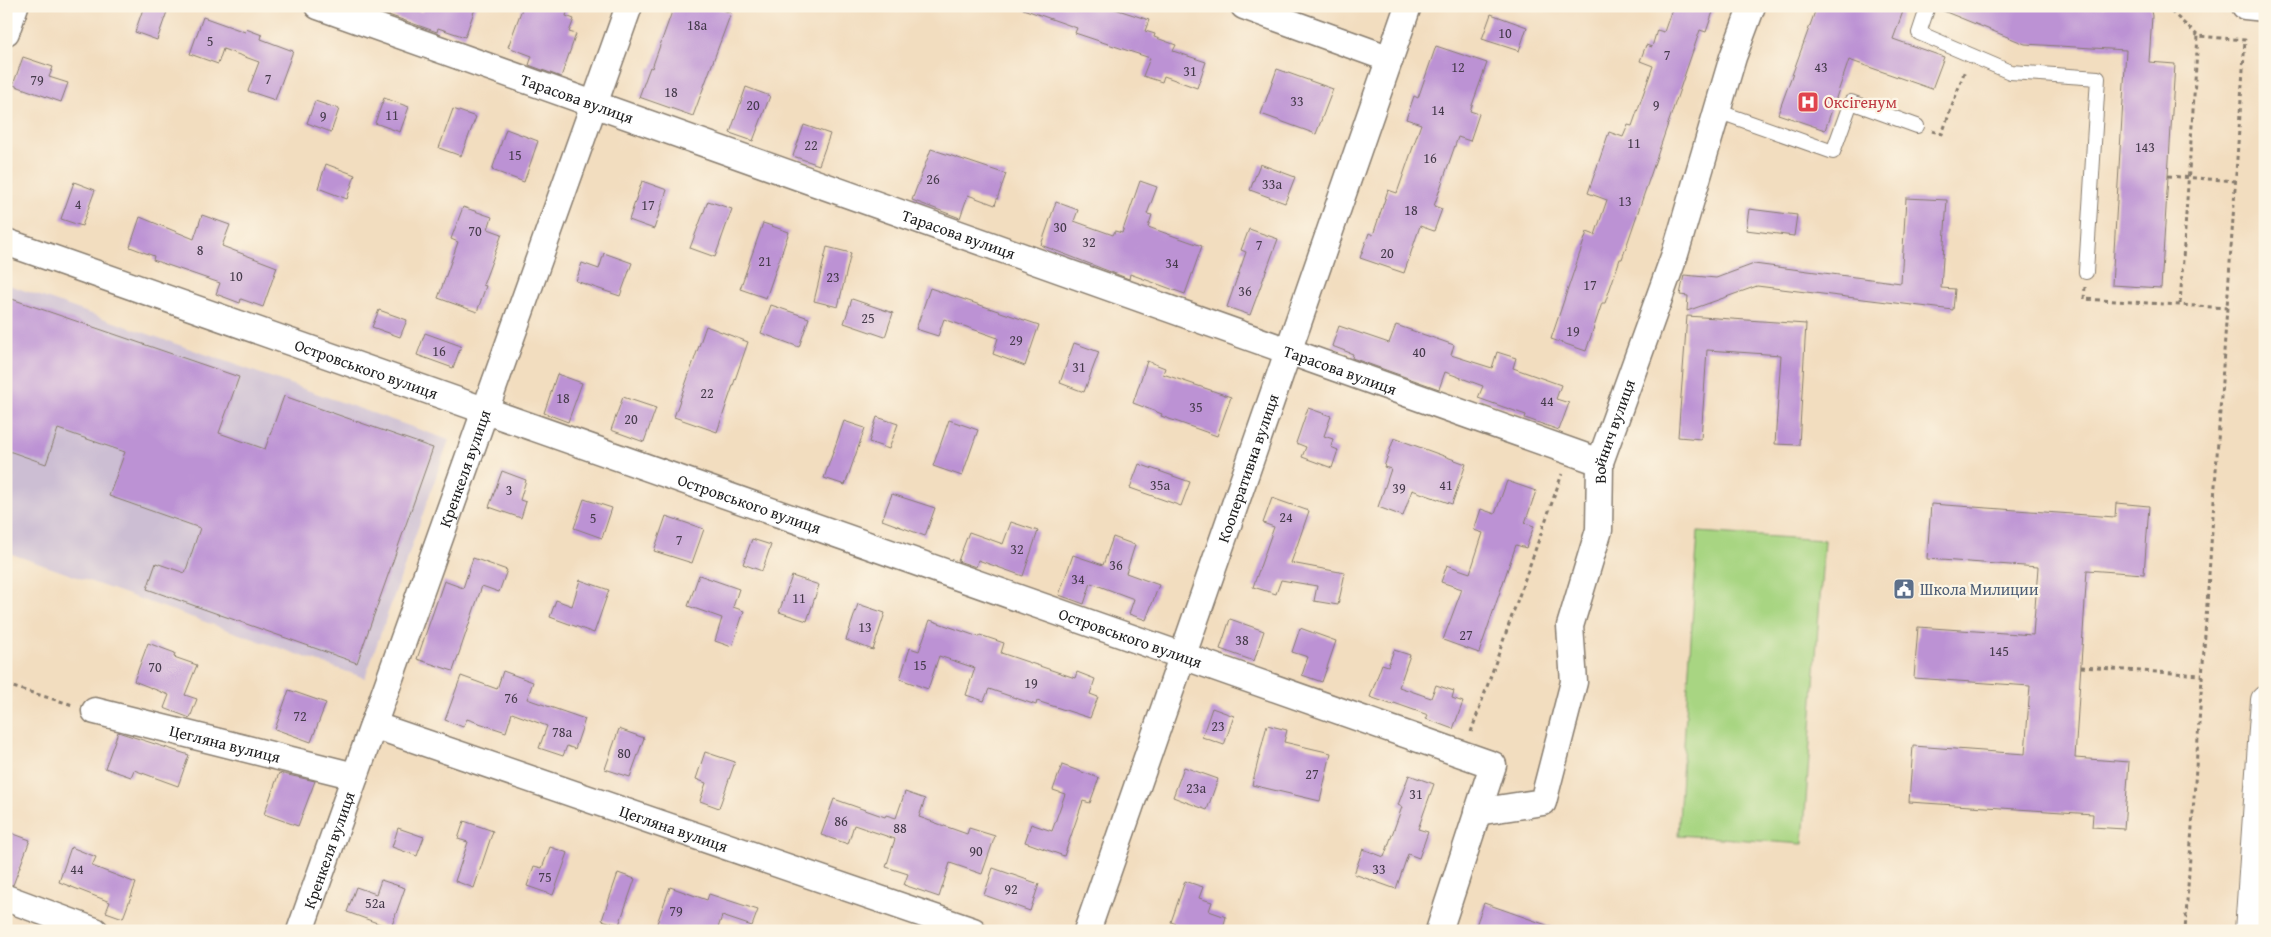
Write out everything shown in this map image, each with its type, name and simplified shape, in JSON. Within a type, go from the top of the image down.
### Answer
[{"type":"main road","points":[[2249,931],[2265,700]]},
{"type":"street","points":[[6,32],[15,6]]},
{"type":"street","name":"Тарасова вулиця","points":[[318,6],[1600,462]]},
{"type":"street","name":"Кренкеля вулиця","points":[[300,931],[628,6]]},
{"type":"street","points":[[1244,6],[1390,59]]},
{"type":"street","name":"Кооперативна вулиця","points":[[1087,931],[1408,6]]},
{"type":"street","name":"Войнич вулиця","points":[[1477,812],[1543,802],[1574,682],[1570,626],[1599,530],[1600,462],[1675,254],[1733,57],[1752,6]]},
{"type":"street","points":[[2245,6],[2265,8]]},
{"type":"street","name":"Островського вулиця","points":[[6,242],[1493,765],[1477,812]]},
{"type":"street","name":"Цегляна вулиця","points":[[95,711],[355,776]]},
{"type":"street","name":"Цегляна вулиця","points":[[373,725],[973,931]]},
{"type":"street","points":[[1439,931],[1477,812]]},
{"type":"street","points":[[6,898],[95,931]]},
{"type":"lane","points":[[1928,6],[1919,33],[2010,72],[2098,78],[2086,272]]},
{"type":"lane","points":[[1717,111],[1833,152],[1851,102],[1917,126]]},
{"type":"path","points":[[2164,6],[2198,36],[2245,40],[2186,931]]},
{"type":"path","points":[[2180,304],[2198,36]]},
{"type":"path","points":[[1942,134],[1970,55]]},
{"type":"path","points":[[2168,176],[2236,181]]},
{"type":"path","points":[[2084,298],[2227,308]]},
{"type":"path","points":[[1463,754],[1570,452]]},
{"type":"path","points":[[2081,667],[2203,675]]},
{"type":"path","points":[[6,685],[95,711]]},
{"type":"shaded area","points":[[6,284],[449,440],[365,678],[6,552]]},
{"type":"green space","points":[[1698,532],[1824,540],[1803,844],[1678,835]]},
{"type":"building","points":[[144,6],[169,6],[157,40],[135,32]]},
{"type":"building","points":[[363,6],[413,6],[412,8],[422,12],[424,6],[476,6],[465,37],[438,28],[437,32]]},
{"type":"building","points":[[523,6],[569,6],[566,16],[574,19],[569,32],[576,34],[561,77],[529,65],[532,56],[508,47]]},
{"type":"building","points":[[674,6],[713,6],[731,13],[693,116],[639,97],[650,67],[652,68]]},
{"type":"building","points":[[1023,6],[1106,6],[1149,20],[1145,31],[1155,34],[1154,37],[1176,45],[1173,51],[1206,62],[1197,88],[1164,76],[1162,82],[1143,76],[1150,58],[1075,33],[1077,28],[1023,9]]},
{"type":"building","points":[[1673,6],[1715,6],[1706,32],[1700,30],[1622,259],[1620,259],[1605,303],[1602,303],[1586,351],[1551,339],[1587,232],[1595,235],[1607,200],[1588,193],[1609,132],[1623,137],[1628,125],[1632,126],[1653,66],[1640,61],[1646,45],[1652,47],[1657,30],[1664,32]]},
{"type":"building","points":[[1817,6],[1905,6],[1893,39],[1944,57],[1932,89],[1849,60],[1825,130],[1778,114]]},
{"type":"building","points":[[1937,6],[2071,6],[2106,8],[2106,6],[2150,6],[2152,16],[2149,62],[2175,64],[2161,288],[2112,285],[2126,50],[2025,44],[1936,8]]},
{"type":"building","points":[[1491,14],[1527,27],[1519,51],[1482,39]]},
{"type":"building","points":[[203,17],[245,32],[246,29],[262,35],[261,39],[293,51],[275,100],[248,91],[259,62],[223,49],[218,64],[190,54]]},
{"type":"building","points":[[1436,46],[1487,63],[1470,111],[1479,114],[1470,141],[1458,137],[1434,206],[1442,209],[1434,231],[1420,226],[1404,273],[1360,258],[1369,233],[1373,235],[1388,190],[1397,193],[1421,124],[1406,119],[1414,96],[1418,98]]},
{"type":"building","points":[[23,57],[53,67],[49,77],[68,83],[61,102],[13,85]]},
{"type":"building","points":[[1277,69],[1333,89],[1316,134],[1261,114]]},
{"type":"building","points":[[746,87],[770,96],[753,141],[730,133]]},
{"type":"building","points":[[384,98],[409,107],[400,132],[375,123]]},
{"type":"building","points":[[315,101],[339,109],[331,132],[307,123]]},
{"type":"building","points":[[453,109],[476,117],[461,156],[439,148]]},
{"type":"building","points":[[804,125],[830,134],[819,165],[793,156]]},
{"type":"building","points":[[506,129],[538,141],[524,182],[492,170]]},
{"type":"building","points":[[931,149],[1006,174],[995,205],[968,195],[960,218],[912,200]]},
{"type":"building","points":[[326,164],[355,175],[347,199],[318,188]]},
{"type":"building","points":[[1260,164],[1295,177],[1285,203],[1250,190]]},
{"type":"building","points":[[642,181],[667,190],[654,229],[629,220]]},
{"type":"building","points":[[1140,181],[1157,187],[1147,214],[1152,215],[1148,227],[1202,246],[1185,294],[1130,274],[1129,279],[1041,245],[1056,202],[1078,210],[1074,221],[1113,235],[1115,231],[1122,233]]},
{"type":"building","points":[[74,182],[95,190],[82,226],[61,219]]},
{"type":"building","points":[[1906,198],[1947,200],[1941,288],[1955,289],[1953,310],[1757,286],[1687,311],[1688,296],[1680,295],[1684,275],[1716,278],[1754,264],[1901,283]]},
{"type":"building","points":[[708,201],[732,209],[715,257],[690,248]]},
{"type":"building","points":[[463,207],[492,217],[488,229],[502,234],[483,285],[486,286],[477,312],[438,298],[458,242],[451,239]]},
{"type":"building","points":[[1749,209],[1797,215],[1794,236],[1746,230]]},
{"type":"building","points":[[202,215],[230,225],[222,246],[277,267],[263,307],[241,299],[240,303],[216,294],[220,283],[153,260],[154,256],[130,247],[140,217],[194,239]]},
{"type":"building","points":[[763,223],[789,232],[766,298],[740,289]]},
{"type":"building","points":[[1249,229],[1278,239],[1250,315],[1227,307],[1246,252],[1241,250]]},
{"type":"building","points":[[827,247],[851,253],[838,307],[814,301]]},
{"type":"building","points":[[604,253],[632,263],[620,296],[576,281],[582,263],[599,269]]},
{"type":"building","points":[[930,288],[1039,325],[1025,366],[993,354],[998,338],[944,319],[938,336],[916,329]]},
{"type":"building","points":[[6,297],[239,377],[219,433],[265,449],[284,396],[433,448],[357,663],[147,589],[156,563],[185,573],[200,528],[109,496],[125,452],[58,429],[46,464],[6,450]]},
{"type":"building","points":[[852,299],[893,313],[885,337],[844,323]]},
{"type":"building","points":[[771,305],[809,318],[799,347],[761,333]]},
{"type":"building","points":[[379,310],[407,320],[400,337],[372,327]]},
{"type":"building","points":[[1687,316],[1806,324],[1799,445],[1775,444],[1781,355],[1707,350],[1701,439],[1678,437]]},
{"type":"building","points":[[1396,325],[1454,345],[1451,355],[1492,368],[1497,352],[1516,358],[1513,368],[1561,385],[1556,399],[1569,403],[1559,430],[1525,418],[1526,415],[1478,398],[1483,386],[1445,372],[1439,389],[1352,358],[1353,354],[1332,346],[1339,326],[1389,343]]},
{"type":"building","points":[[706,326],[748,342],[717,432],[674,417]]},
{"type":"building","points":[[425,333],[461,346],[453,368],[417,355]]},
{"type":"building","points":[[1074,343],[1099,352],[1084,392],[1060,383]]},
{"type":"building","points":[[1147,361],[1165,368],[1163,374],[1231,397],[1217,436],[1161,416],[1162,414],[1133,403]]},
{"type":"building","points":[[557,374],[582,383],[568,422],[544,413]]},
{"type":"building","points":[[623,397],[656,408],[644,442],[611,430]]},
{"type":"building","points":[[1308,408],[1331,416],[1324,436],[1333,439],[1331,447],[1338,450],[1332,468],[1302,457],[1306,447],[1296,443]]},
{"type":"building","points":[[877,417],[898,424],[889,449],[869,442]]},
{"type":"building","points":[[949,420],[978,430],[962,476],[933,466]]},
{"type":"building","points":[[844,421],[865,428],[845,485],[824,478]]},
{"type":"building","points":[[1394,438],[1466,464],[1452,504],[1412,490],[1403,516],[1378,507],[1391,469],[1384,467]]},
{"type":"building","points":[[1139,464],[1190,482],[1181,506],[1130,488]]},
{"type":"building","points":[[502,471],[526,480],[520,500],[526,502],[521,518],[489,507]]},
{"type":"building","points":[[1507,481],[1536,491],[1525,523],[1534,526],[1526,548],[1516,545],[1479,653],[1443,640],[1462,589],[1441,582],[1447,565],[1470,573],[1483,533],[1474,530],[1481,509],[1495,514]]},
{"type":"building","points":[[892,494],[935,508],[925,536],[882,520]]},
{"type":"building","points":[[1272,498],[1309,511],[1291,563],[1345,573],[1338,605],[1314,601],[1317,586],[1281,580],[1276,594],[1253,587],[1274,527],[1263,523]]},
{"type":"building","points":[[584,499],[612,508],[602,538],[574,528]]},
{"type":"building","points":[[2116,503],[2149,506],[2144,574],[2087,570],[2075,758],[2129,762],[2124,829],[2092,827],[2093,814],[1909,802],[1913,746],[2025,754],[2030,686],[1914,678],[1918,627],[2033,635],[2038,567],[1927,559],[1931,504],[2115,517]]},
{"type":"building","points":[[666,516],[704,529],[692,563],[654,551]]},
{"type":"building","points":[[1011,522],[1038,531],[1023,576],[978,560],[976,567],[958,561],[969,532],[1003,544]]},
{"type":"building","points":[[1113,537],[1135,545],[1126,573],[1159,585],[1146,620],[1129,614],[1134,599],[1091,583],[1084,604],[1059,595],[1073,555],[1103,565]]},
{"type":"building","points":[[752,539],[771,545],[762,571],[743,564]]},
{"type":"building","points":[[473,558],[507,570],[499,592],[482,586],[453,671],[417,659],[444,581],[463,588]]},
{"type":"building","points":[[699,575],[739,589],[733,607],[744,611],[732,647],[715,641],[722,618],[688,606]]},
{"type":"building","points":[[792,576],[819,585],[807,621],[779,612]]},
{"type":"building","points":[[580,580],[609,590],[594,633],[550,617],[556,600],[572,606]]},
{"type":"building","points":[[858,604],[885,613],[873,650],[846,640]]},
{"type":"building","points":[[1230,619],[1264,631],[1254,661],[1220,649]]},
{"type":"building","points":[[930,620],[979,637],[980,635],[1004,643],[1001,653],[1075,678],[1077,672],[1095,679],[1090,694],[1098,697],[1090,718],[1037,701],[1036,705],[989,689],[984,701],[966,695],[975,668],[939,656],[928,689],[900,679],[910,648],[919,651]]},
{"type":"building","points":[[1300,628],[1336,641],[1322,682],[1302,675],[1308,657],[1292,652]]},
{"type":"building","points":[[148,643],[175,653],[174,657],[197,665],[185,695],[197,699],[190,718],[164,708],[169,695],[134,681]]},
{"type":"building","points":[[1394,650],[1410,655],[1399,687],[1431,698],[1436,685],[1454,691],[1452,698],[1463,702],[1453,729],[1426,719],[1428,715],[1370,697],[1382,664],[1388,666]]},
{"type":"building","points":[[503,671],[533,682],[527,699],[585,719],[575,749],[567,746],[563,756],[539,748],[547,726],[512,713],[506,732],[467,719],[463,727],[445,720],[461,676],[497,689]]},
{"type":"building","points":[[289,690],[326,703],[311,742],[275,729]]},
{"type":"building","points":[[1212,708],[1234,716],[1224,745],[1202,737]]},
{"type":"building","points":[[1267,725],[1287,730],[1284,742],[1331,753],[1320,801],[1252,785]]},
{"type":"building","points":[[619,729],[644,738],[630,777],[605,769]]},
{"type":"building","points":[[118,732],[189,755],[178,786],[134,770],[131,777],[105,768]]},
{"type":"building","points":[[705,752],[735,762],[719,808],[700,801],[706,783],[696,779]]},
{"type":"building","points":[[1062,765],[1099,778],[1090,803],[1083,801],[1064,856],[1025,842],[1031,824],[1052,831],[1065,794],[1053,790]]},
{"type":"building","points":[[1184,767],[1218,779],[1207,810],[1173,797]]},
{"type":"building","points":[[279,773],[315,781],[298,826],[264,814]]},
{"type":"building","points":[[1409,775],[1434,784],[1418,829],[1428,832],[1419,858],[1408,854],[1396,889],[1354,874],[1363,849],[1384,857],[1402,807],[1398,805]]},
{"type":"building","points":[[905,792],[925,799],[919,817],[967,834],[969,828],[995,836],[982,874],[950,863],[939,897],[904,885],[908,874],[886,867],[895,839],[854,825],[848,844],[821,835],[834,799],[885,817],[886,815],[896,818]]},
{"type":"building","points":[[464,821],[493,831],[474,888],[455,881],[468,842],[458,839]]},
{"type":"building","points":[[398,828],[424,837],[417,856],[392,847]]},
{"type":"building","points":[[6,831],[30,840],[13,885],[6,883]]},
{"type":"building","points":[[71,847],[96,857],[92,866],[136,883],[123,918],[106,912],[110,902],[59,882]]},
{"type":"building","points":[[550,847],[568,853],[553,895],[527,886],[534,866],[542,868]]},
{"type":"building","points":[[993,868],[1039,884],[1030,911],[984,895]]},
{"type":"building","points":[[618,873],[635,879],[619,925],[602,920]]},
{"type":"building","points":[[381,880],[405,888],[391,928],[347,912],[356,887],[376,894]]},
{"type":"building","points":[[1185,881],[1203,887],[1199,898],[1212,902],[1209,911],[1226,917],[1222,931],[1196,931],[1171,922]]},
{"type":"building","points":[[670,887],[707,900],[709,894],[758,910],[752,926],[722,916],[717,931],[670,931],[656,926]]},
{"type":"building","points":[[1484,903],[1555,928],[1555,931],[1474,931]]},
{"type":"place","name":"Оксігенум","points":[[1808,102]]},
{"type":"place","name":"Школа Милиции","points":[[1904,589]]}]
